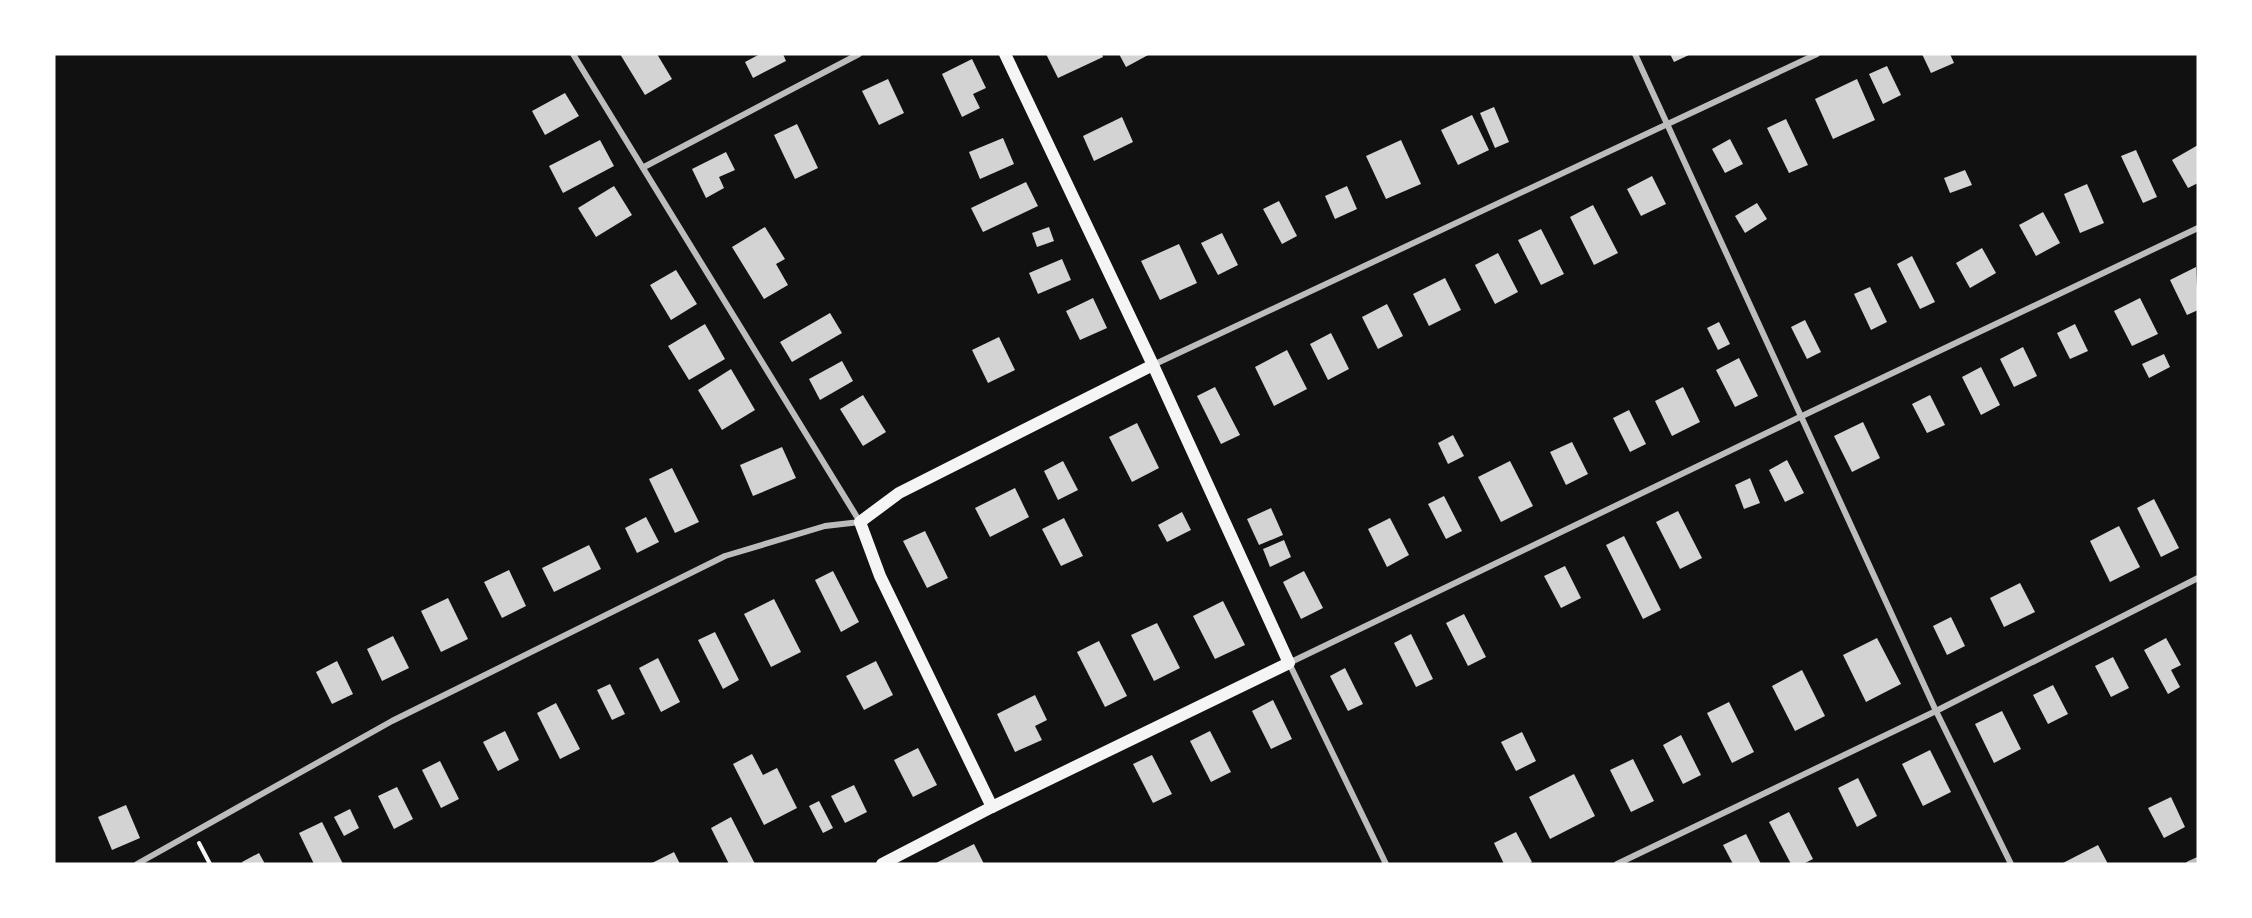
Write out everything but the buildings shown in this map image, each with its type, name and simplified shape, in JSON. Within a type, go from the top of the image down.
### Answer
[{"type":"main road","points":[[882,864],[992,807],[1289,663],[1153,365],[1005,54]]},
{"type":"main road","points":[[992,807],[880,576],[860,522],[899,493],[1153,365]]},
{"type":"street","points":[[137,864],[392,721],[725,556],[825,526],[860,522],[573,54]]},
{"type":"street","points":[[644,167],[859,54]]},
{"type":"street","points":[[1635,54],[1936,711],[2011,864]]},
{"type":"street","points":[[1153,365],[1817,54]]},
{"type":"street","points":[[1386,864],[1289,663],[2198,228]]},
{"type":"street","points":[[1617,864],[1936,711],[2198,578]]},
{"type":"street","points":[[2189,864],[2198,860]]},
{"type":"path","points":[[193,832],[210,864]]}]
